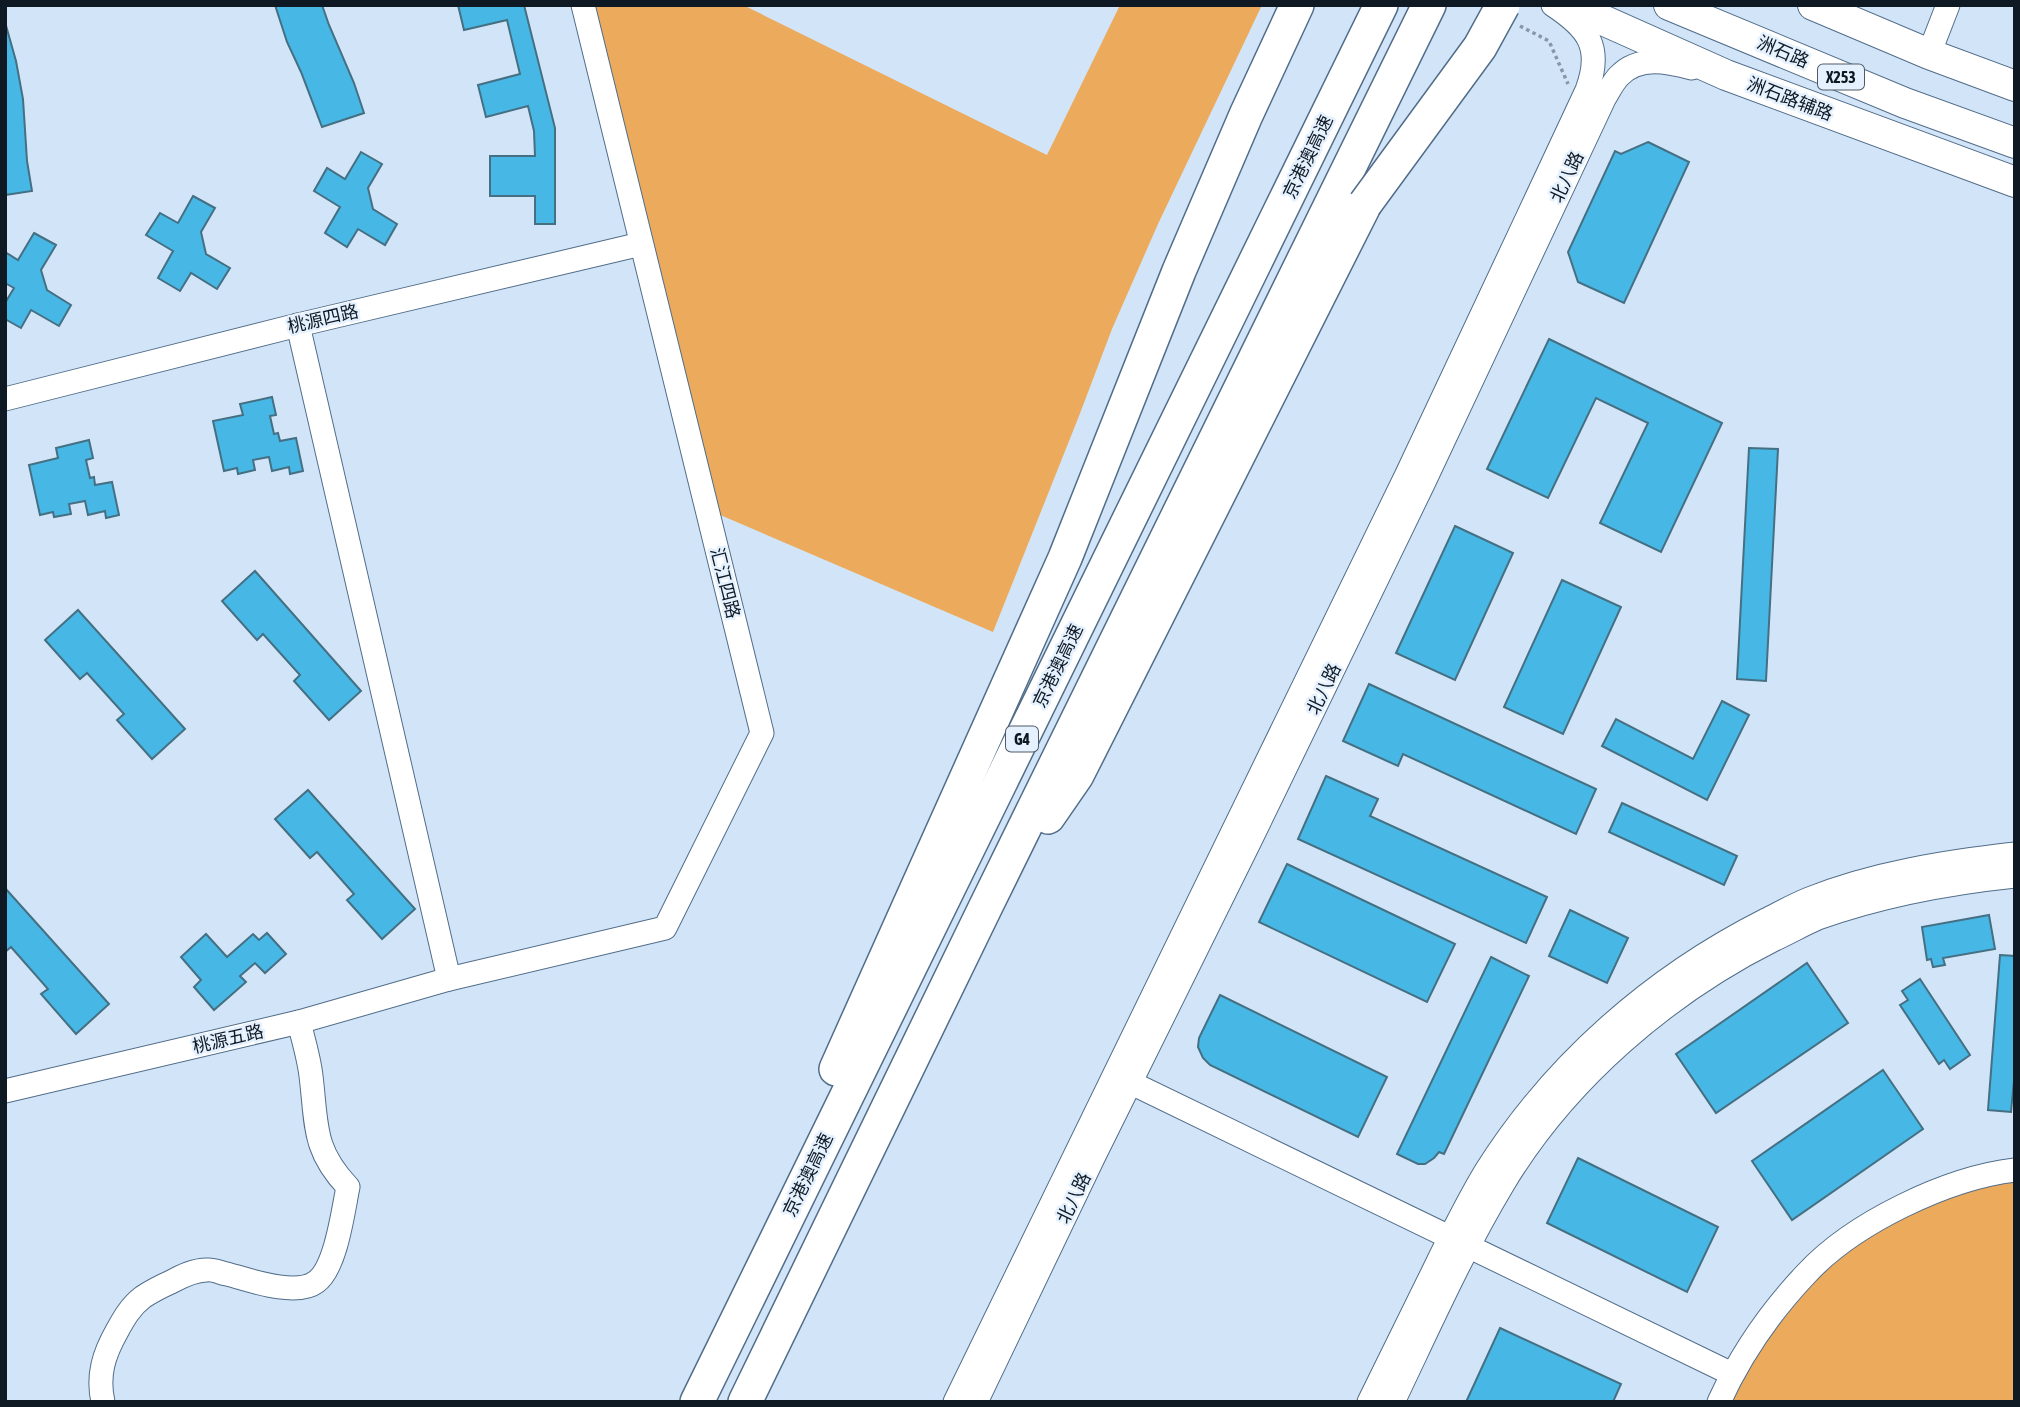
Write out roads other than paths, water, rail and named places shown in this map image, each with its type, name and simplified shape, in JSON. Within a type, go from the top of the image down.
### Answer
[{"type":"highway","points":[[689,1402],[1065,558],[1245,114],[1297,5]]},
{"type":"highway","name":"京港澳高速","points":[[697,1402],[1381,5]]},
{"type":"highway","name":"G4","points":[[745,1402],[1429,5]]},
{"type":"highway","points":[[1402,61],[1435,5]]},
{"type":"highway","points":[[985,908],[1077,775],[1365,204],[1480,47],[1508,14]]},
{"type":"main road","name":"洲石路辅路","points":[[1569,5],[1726,75],[2015,182]]},
{"type":"main road","name":"洲石路","points":[[1669,5],[1905,103],[2015,143]]},
{"type":"main road","points":[[1813,5],[1929,54],[2015,86]]},
{"type":"street","name":"汇江四路","points":[[449,979],[665,928],[762,733],[583,5]]},
{"type":"street","name":"北八路","points":[[976,1402],[1238,822],[1401,486],[1587,90],[1594,60],[1590,40],[1571,17],[1553,5]]},
{"type":"street","points":[[1929,54],[1948,5]]},
{"type":"street","name":"北八路","points":[[955,1402],[1418,495],[1604,99],[1619,76],[1634,65],[1649,62],[1672,63],[1726,75]]},
{"type":"street","name":"桃源四路","points":[[5,399],[298,325],[641,244]]},
{"type":"street","points":[[298,325],[449,979]]},
{"type":"street","points":[[1393,1402],[1486,1171],[1554,1081],[1594,1040],[1642,998],[1690,963],[1808,899],[1880,876],[1960,861],[2015,855]]},
{"type":"street","points":[[1369,1402],[1459,1242],[1534,1140],[1570,1095],[1609,1055],[1655,1015],[1702,981],[1816,919],[1885,897],[1963,882],[2015,876]]},
{"type":"street","name":"桃源五路","points":[[5,1091],[299,1022],[449,979]]},
{"type":"street","points":[[103,1402],[101,1372],[106,1351],[127,1313],[142,1298],[187,1274],[208,1269],[282,1287],[303,1287],[315,1283],[323,1275],[335,1246],[348,1187],[332,1169],[319,1142],[313,1113],[311,1074],[299,1022]]},
{"type":"street","points":[[1122,1078],[1732,1374]]},
{"type":"street","points":[[1719,1402],[1732,1374],[1764,1323],[1808,1272],[1851,1236],[1904,1205],[1951,1184],[2015,1170]]}]
